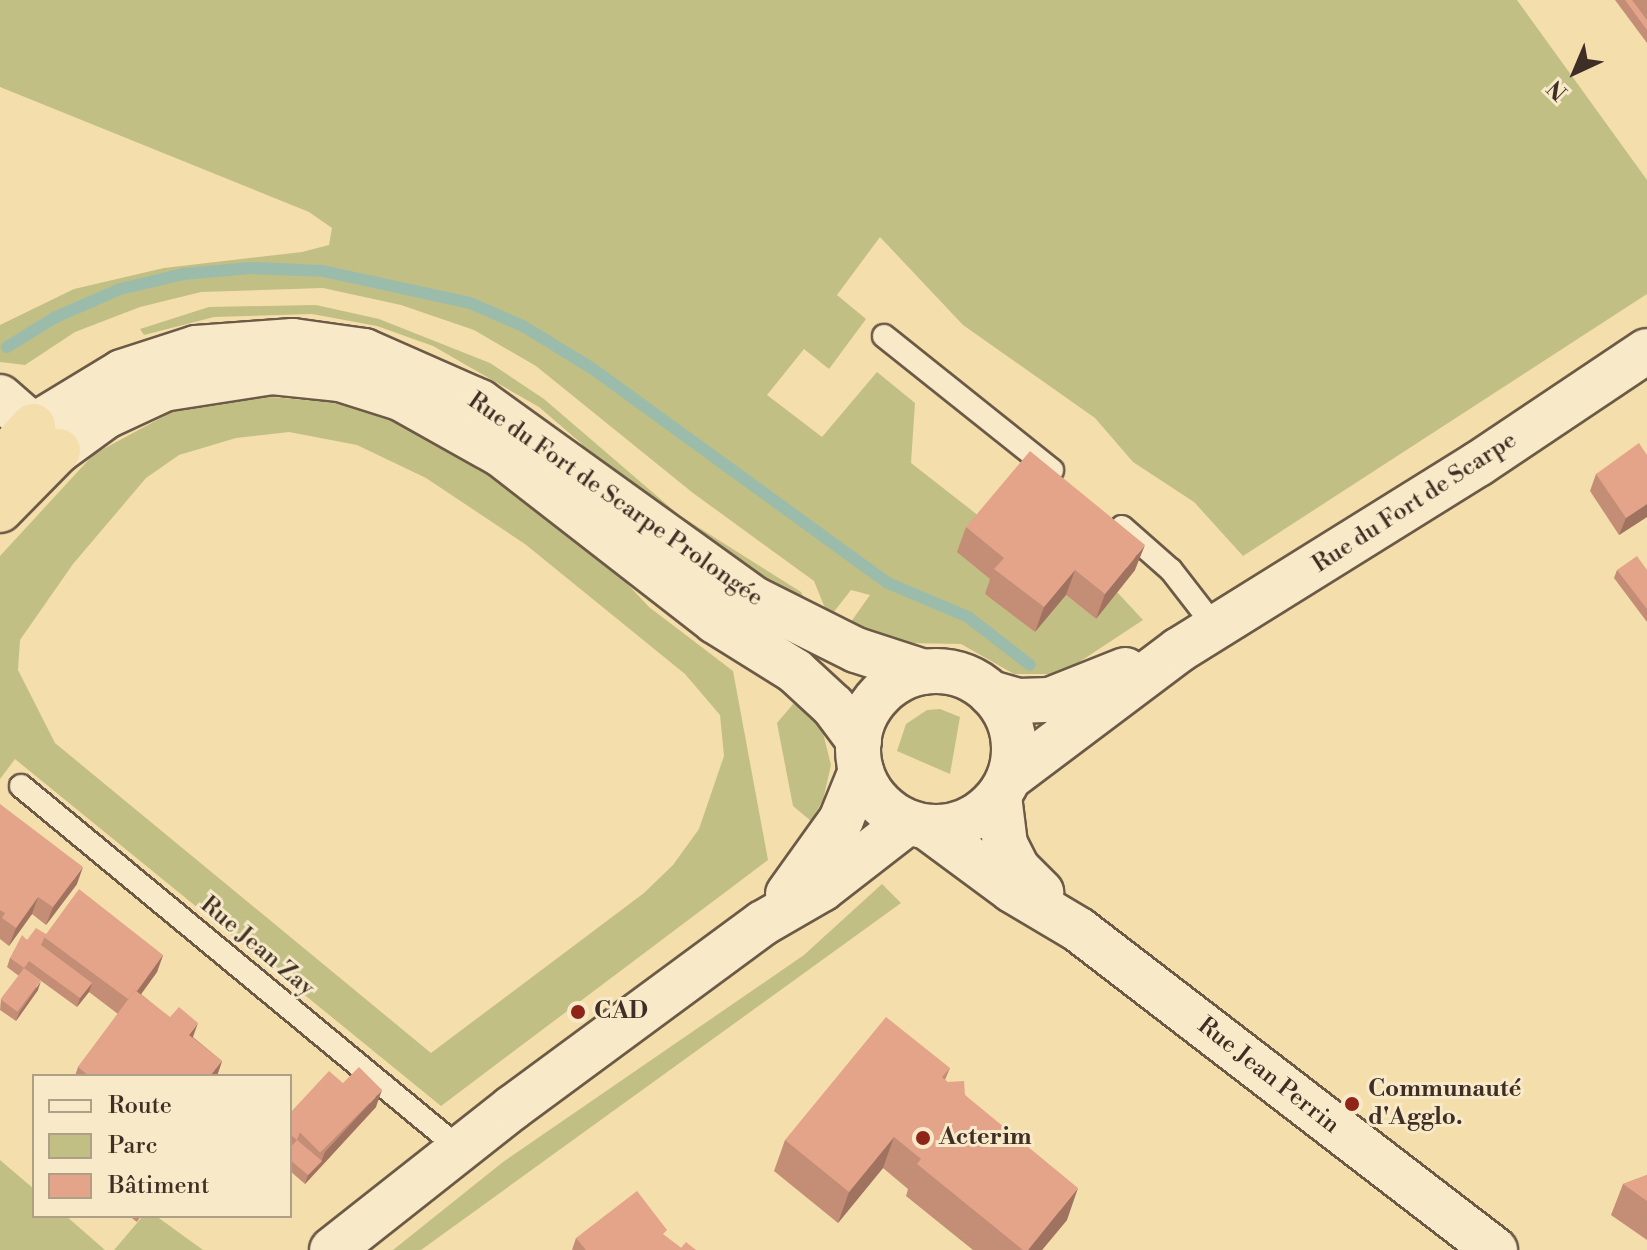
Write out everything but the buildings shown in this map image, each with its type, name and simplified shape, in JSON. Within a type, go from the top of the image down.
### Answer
[{"type":"highway","points":[[0,462],[46,439]]},
{"type":"highway","points":[[0,510],[46,439]]},
{"type":"main road","name":"Rue du Fort de Scarpe Prolongée","points":[[46,439],[122,372],[196,348],[293,341],[364,351],[480,402],[756,600],[856,650],[924,672]]},
{"type":"main road","name":"Rue du Fort de Scarpe","points":[[1004,787],[1197,639],[1647,351]]},
{"type":"main road","name":"Rue du Fort de Scarpe Prolongée","points":[[46,439],[133,401],[212,378],[308,374],[400,398],[502,455],[715,621],[795,671],[833,706],[860,756]]},
{"type":"main road","points":[[0,397],[46,439]]},
{"type":"main road","name":"Rue du Fort de Scarpe","points":[[990,693],[1018,701],[1050,700],[1197,639]]},
{"type":"main road","points":[[332,1250],[512,1108],[763,923],[822,889],[918,824],[967,820],[1004,787],[1013,758],[1011,728],[990,693],[964,677],[924,672],[879,695],[867,712],[860,756],[824,847],[763,923]]},
{"type":"main road","points":[[860,756],[882,805],[918,824]]},
{"type":"main road","name":"Rue Jean Perrin","points":[[1004,787],[1001,829],[1012,860],[1079,930]]},
{"type":"main road","name":"Rue Jean Perrin","points":[[918,824],[1012,890],[1079,930],[1495,1250]]},
{"type":"lane","points":[[884,336],[1065,481]]},
{"type":"lane","points":[[1101,510],[1171,570],[1197,639]]},
{"type":"lane","name":"Rue Jean Zay","points":[[21,786],[460,1149]]},
{"type":"green space","points":[[0,0],[1517,0],[1647,180],[1647,294],[1243,556],[1194,502],[1133,462],[1095,418],[963,325],[880,237],[837,295],[866,319],[829,369],[804,349],[767,395],[822,437],[877,372],[915,403],[911,463],[984,520],[994,582],[1035,632],[1066,595],[1096,619],[1117,592],[1143,620],[1061,674],[1014,674],[961,644],[905,643],[848,626],[870,595],[851,590],[829,618],[814,581],[693,493],[536,366],[474,330],[401,305],[323,288],[201,292],[140,307],[75,332],[25,365],[0,362],[0,325],[74,289],[164,268],[302,252],[329,245],[332,228],[309,212],[0,87]]},
{"type":"green space","points":[[316,305],[379,319],[490,363],[544,399],[679,515],[801,592],[809,609],[584,461],[582,444],[539,407],[433,346],[377,326],[312,314],[214,317],[144,335],[140,329],[209,307]]},
{"type":"green space","points":[[259,396],[328,402],[387,415],[494,473],[605,560],[649,607],[733,671],[768,860],[441,1106],[15,759],[0,779],[0,556],[94,454],[172,412]],"holes":[[[289,432],[357,445],[426,478],[525,544],[685,674],[720,715],[724,756],[699,829],[673,865],[644,893],[431,1053],[55,743],[18,670],[20,640],[73,564],[146,478],[179,455],[236,438]]]},
{"type":"green space","points":[[800,696],[822,729],[831,765],[823,800],[811,821],[793,806],[777,723]]},
{"type":"green space","points":[[940,709],[960,717],[950,774],[897,751],[906,724],[927,710]]},
{"type":"green space","points":[[882,884],[901,903],[421,1250],[393,1250],[503,1162],[804,955]]},
{"type":"green space","points":[[0,1160],[32,1187],[32,1218],[68,1218],[105,1250],[0,1250]]},
{"type":"green space","points":[[141,1218],[159,1218],[203,1250],[114,1250]]},
{"type":"waterway","points":[[7,347],[56,317],[120,289],[184,274],[251,268],[323,271],[470,303],[523,326],[593,369],[888,583],[968,617],[1030,665]]},
{"type":"place","name":"CAD","points":[[578,1012]]},
{"type":"place","name":"Communauté d'Agglo.","points":[[1352,1104]]},
{"type":"place","name":"Acterim","points":[[923,1138]]}]
